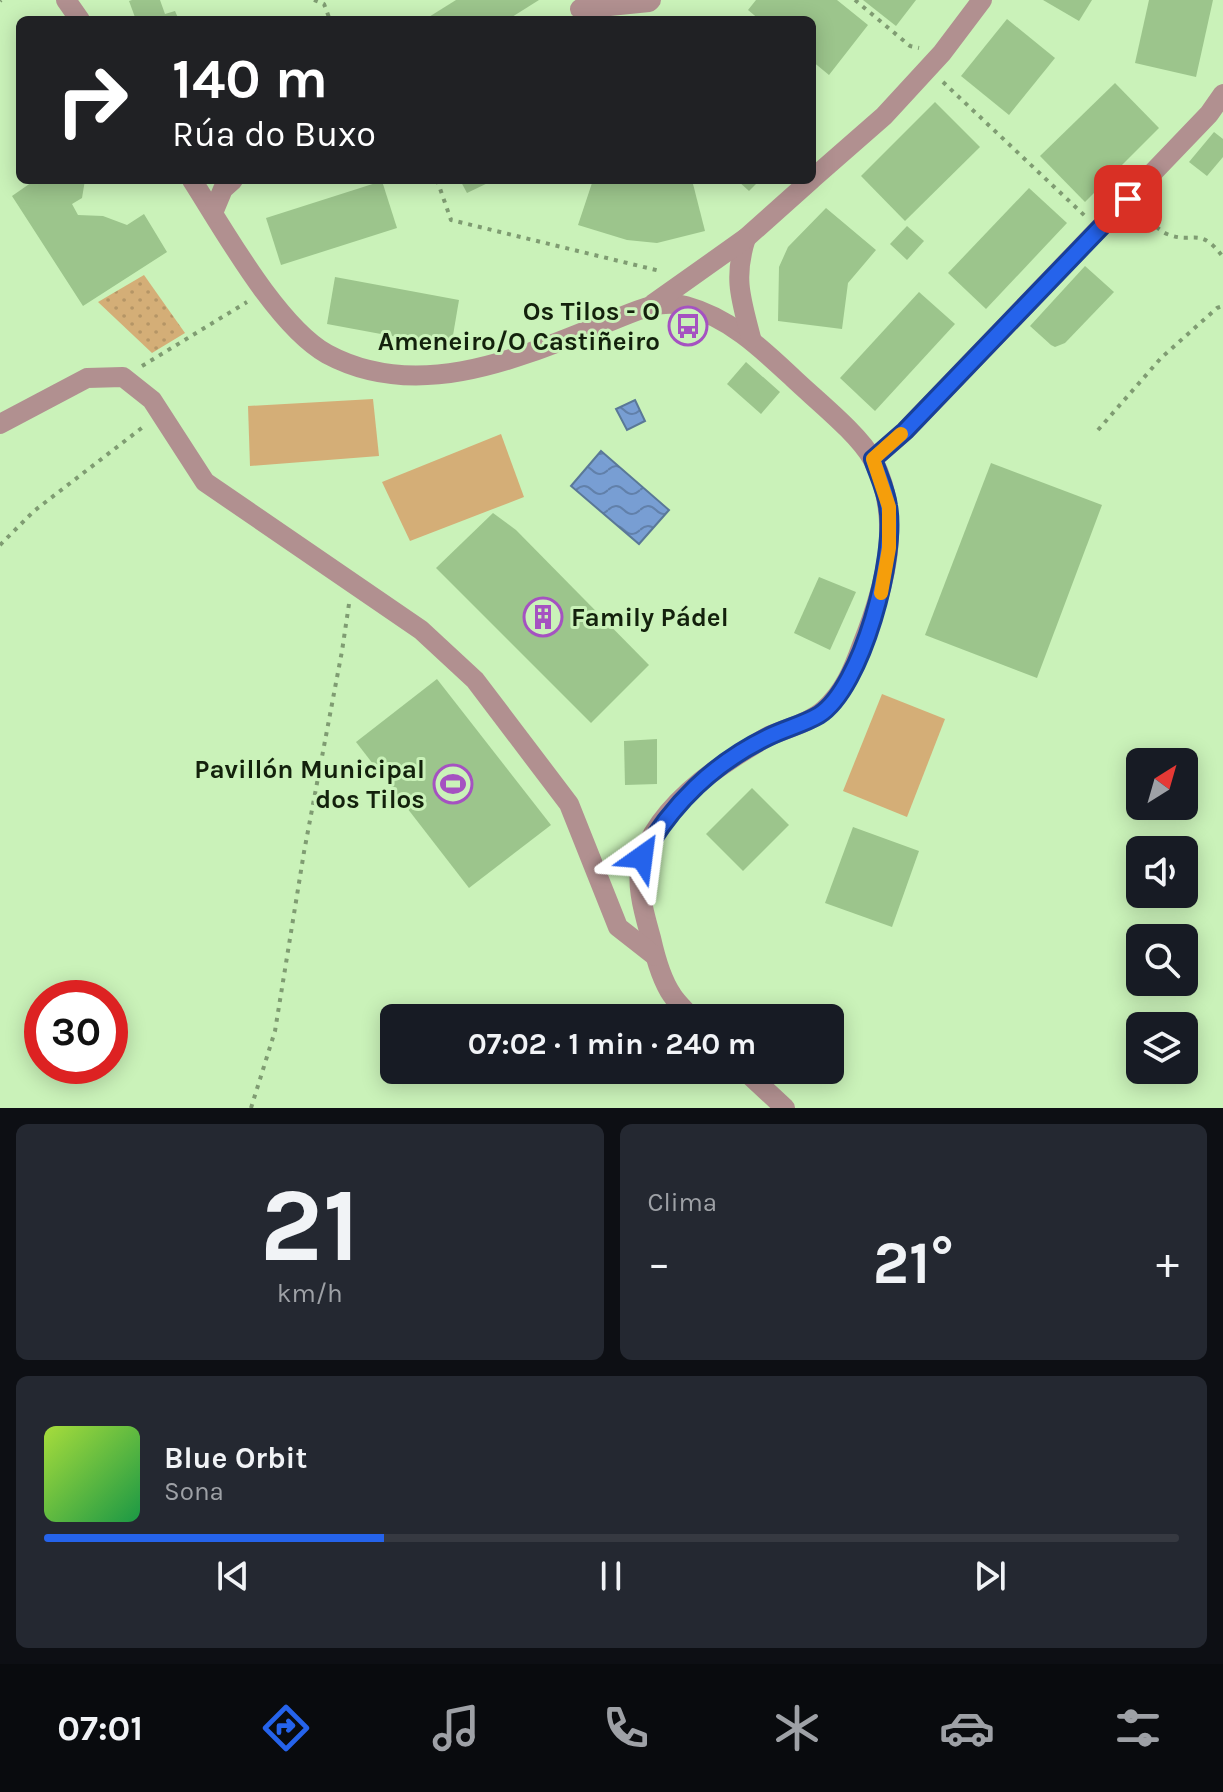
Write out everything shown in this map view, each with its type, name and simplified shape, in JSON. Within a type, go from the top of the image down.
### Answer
[{"type":"street","points":[[578,10],[651,0]]},
{"type":"street","points":[[816,176],[884,116],[942,53],[982,0]]},
{"type":"street","points":[[873,459],[905,431],[1099,230],[1209,114],[1223,94]]},
{"type":"street","points":[[195,184],[265,291],[297,332],[326,353],[360,369],[408,377],[460,373],[547,347],[653,304],[746,238],[807,184]]},
{"type":"street","points":[[213,213],[223,189],[229,184]]},
{"type":"street","points":[[746,238],[738,261],[737,285],[751,338]]},
{"type":"street","points":[[653,304],[683,305],[716,317],[751,338],[856,438],[873,459],[889,507],[889,548],[880,599],[851,675],[838,697],[820,715],[767,737],[734,757],[678,803],[657,830],[642,857],[640,900],[655,956],[672,995],[680,1004]]},
{"type":"street","points":[[0,424],[87,378],[123,377],[152,400],[205,482],[421,630],[475,680],[569,804],[618,927],[655,956]]},
{"type":"street","points":[[759,1084],[785,1108]]},
{"type":"path","points":[[314,0],[324,4],[328,16]]},
{"type":"path","points":[[855,0],[910,46],[942,53],[940,79],[1099,230]]},
{"type":"path","points":[[438,184],[451,220],[635,265]]},
{"type":"path","points":[[1157,228],[1170,235],[1200,236],[1213,244],[1223,257]]},
{"type":"path","points":[[146,378],[142,366],[250,300]]},
{"type":"path","points":[[1098,430],[1161,358],[1223,306]]},
{"type":"path","points":[[0,545],[34,511],[160,413]]},
{"type":"path","points":[[251,1108],[275,1031],[352,580]]},
{"type":"shaded area","points":[[144,275],[185,333],[152,353],[98,302]]},
{"type":"shaded area","points":[[373,399],[379,456],[250,466],[248,406]]},
{"type":"shaded area","points":[[501,434],[524,497],[410,541],[382,482]]},
{"type":"shaded area","points":[[882,694],[945,719],[907,817],[843,791]]},
{"type":"water","points":[[635,400],[645,421],[627,430],[616,409]]},
{"type":"water","points":[[601,451],[669,510],[639,544],[571,486]]},
{"type":"building","points":[[160,0],[165,14],[175,11],[177,16],[135,16],[129,1]]},
{"type":"building","points":[[456,0],[539,0],[513,16],[430,16]]},
{"type":"building","points":[[756,0],[837,0],[868,25],[829,75],[816,64],[816,16],[755,16],[748,10]]},
{"type":"building","points":[[863,0],[916,0],[896,26]]},
{"type":"building","points":[[1043,0],[1092,0],[1079,21]]},
{"type":"building","points":[[1149,0],[1213,0],[1196,77],[1135,63]]},
{"type":"building","points":[[1007,19],[1055,58],[1009,115],[961,76]]},
{"type":"building","points":[[1115,83],[1159,128],[1085,202],[1040,156]]},
{"type":"building","points":[[935,102],[980,147],[905,221],[861,176]]},
{"type":"building","points":[[1214,132],[1223,139],[1223,157],[1207,176],[1189,162]]},
{"type":"building","points":[[29,184],[84,184],[82,198],[72,204],[78,215],[103,216],[127,225],[144,214],[167,252],[83,306],[12,196]]},
{"type":"building","points":[[373,184],[383,184],[397,228],[281,265],[266,218]]},
{"type":"building","points":[[462,184],[486,184],[467,193]]},
{"type":"building","points":[[592,184],[693,184],[705,231],[657,243],[627,240],[578,225]]},
{"type":"building","points":[[741,184],[756,184],[749,191]]},
{"type":"building","points":[[1029,188],[1067,223],[986,309],[948,273]]},
{"type":"building","points":[[826,208],[876,250],[848,283],[842,329],[778,321],[779,267],[788,247]]},
{"type":"building","points":[[907,226],[924,241],[907,260],[890,244]]},
{"type":"building","points":[[1085,266],[1114,292],[1065,343],[1055,347],[1030,326]]},
{"type":"building","points":[[335,277],[459,300],[451,347],[327,324]]},
{"type":"building","points":[[919,292],[955,324],[875,411],[840,378]]},
{"type":"building","points":[[746,362],[780,392],[761,414],[727,384]]},
{"type":"building","points":[[991,463],[1102,505],[1037,678],[925,635]]},
{"type":"building","name":"Family Pádel","points":[[493,513],[516,530],[649,665],[591,723],[436,568]]},
{"type":"building","points":[[819,577],[856,592],[830,650],[794,633]]},
{"type":"building","name":"Pavillón Municipal dos Tilos","points":[[437,679],[551,825],[469,888],[356,742]]},
{"type":"building","points":[[657,739],[657,784],[625,785],[624,741]]},
{"type":"building","points":[[752,788],[789,825],[743,871],[706,834]]},
{"type":"building","points":[[853,827],[919,851],[892,927],[825,903]]},
{"type":"slow traffic","points":[[881,593],[889,548],[889,507],[873,459],[901,434]]},
{"type":"place","name":"Os Tilos - O Ameneiro/O Castiñeiro","points":[[688,326]]},
{"type":"place","name":"Family Pádel","points":[[543,617]]},
{"type":"place","name":"Pavillón Municipal dos Tilos","points":[[453,784]]},
{"type":"route","points":[[642,857],[657,830],[678,803],[705,779],[767,737],[820,715],[838,697],[851,675],[880,599],[889,548],[889,507],[873,459],[905,431],[1128,199]]}]
